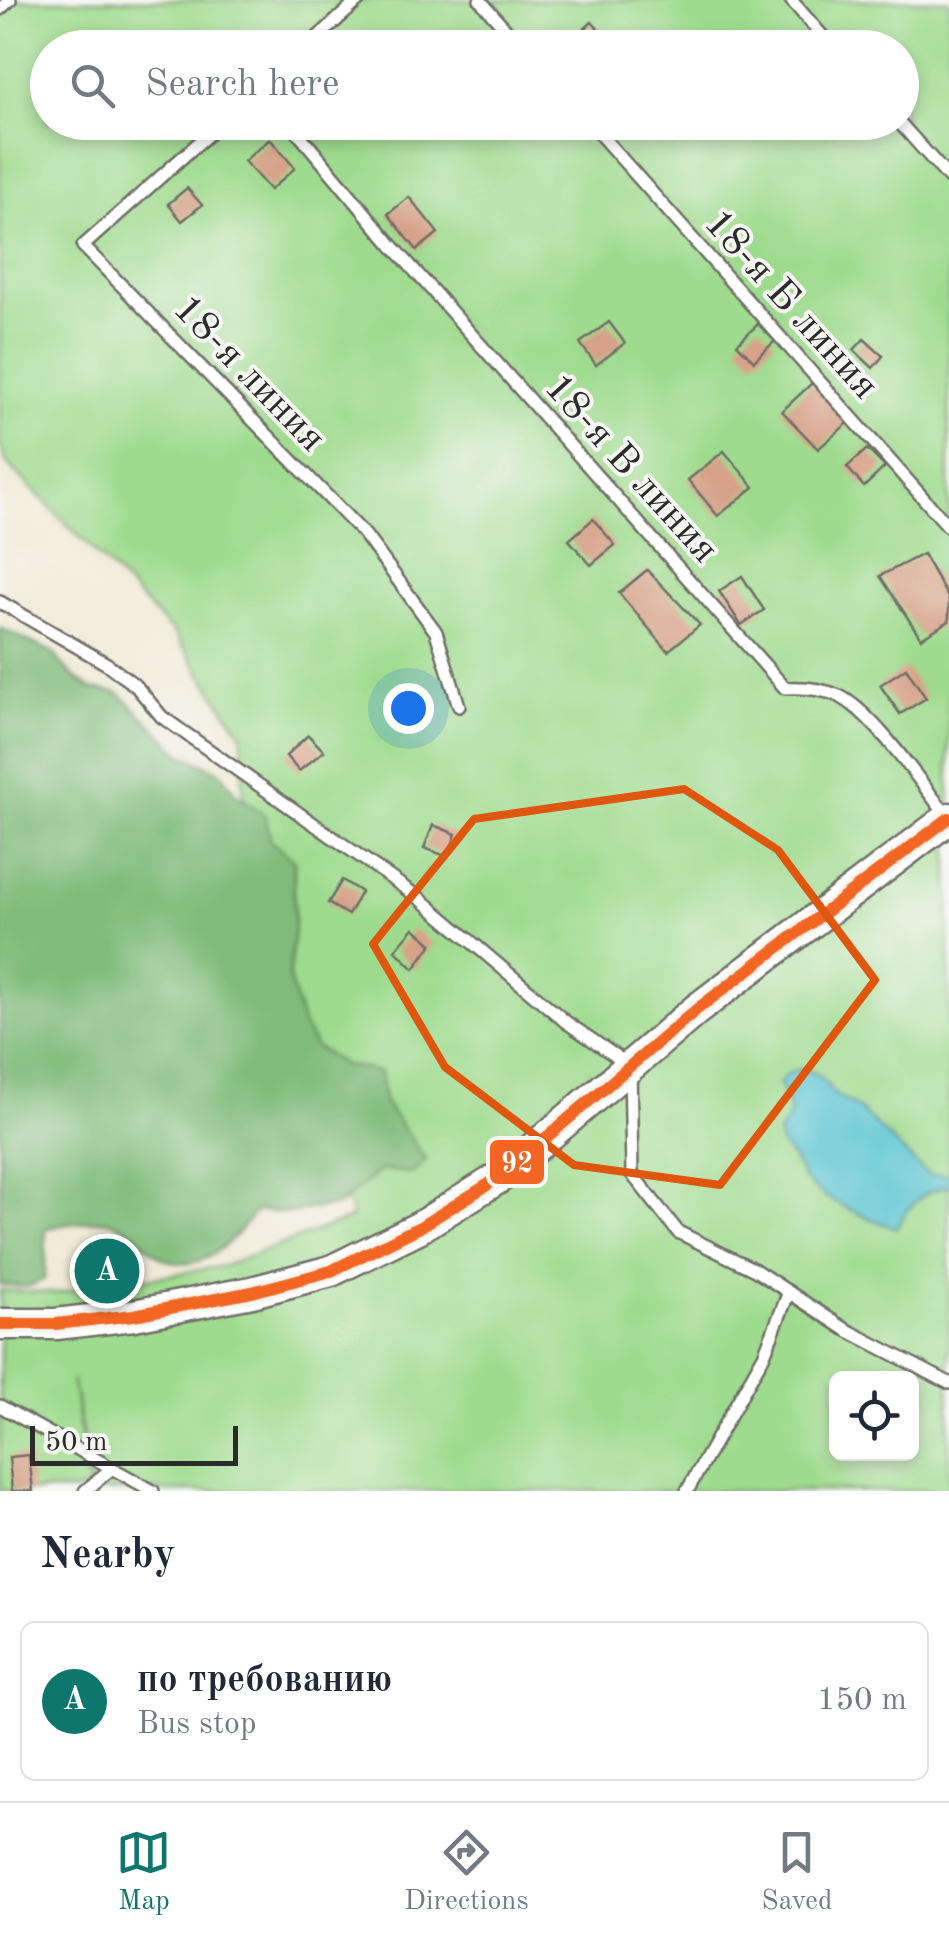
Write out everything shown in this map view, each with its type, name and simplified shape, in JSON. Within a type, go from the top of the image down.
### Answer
[{"type":"street","points":[[0,1324],[56,1324],[134,1315],[252,1292],[331,1272],[420,1227],[500,1177],[696,1010],[949,818]]},
{"type":"lane","points":[[0,9],[10,0]]},
{"type":"lane","points":[[326,30],[359,0]]},
{"type":"lane","points":[[480,0],[506,30]]},
{"type":"lane","points":[[790,0],[817,30]]},
{"type":"lane","name":"18-я линия","points":[[202,140],[83,246],[366,535],[436,632],[459,706]]},
{"type":"lane","name":"18-я В линия","points":[[304,140],[392,245],[785,688],[803,687],[839,696],[868,719],[949,818]]},
{"type":"lane","name":"18-я Б линия","points":[[605,140],[949,526]]},
{"type":"lane","points":[[915,140],[949,178]]},
{"type":"lane","points":[[0,602],[122,675],[162,717],[422,900],[566,1022],[630,1066],[632,1174],[678,1232],[755,1270],[845,1329],[949,1383]]},
{"type":"lane","points":[[688,1491],[764,1354],[789,1292]]},
{"type":"lane","points":[[0,1406],[153,1491]]},
{"type":"lane","points":[[85,1491],[112,1468]]},
{"type":"highlighted area","points":[[684,789],[778,850],[875,980],[720,1185],[574,1165],[445,1067],[373,944],[474,819]]},
{"type":"green space","points":[[0,0],[949,0],[949,1491],[93,1491],[72,1378],[89,1491],[0,1491],[0,1290],[57,1293],[224,1266],[352,1218],[326,1135],[244,822],[242,734],[173,632],[7,463],[0,445]]},
{"type":"green space","points":[[0,628],[52,652],[74,677],[92,689],[119,693],[182,754],[221,772],[236,794],[265,815],[271,841],[294,860],[289,977],[302,1023],[316,1047],[344,1065],[380,1072],[384,1102],[426,1160],[413,1173],[380,1170],[339,1205],[287,1213],[256,1211],[226,1244],[201,1260],[188,1263],[159,1256],[116,1223],[51,1227],[46,1229],[45,1279],[28,1287],[0,1285]]},
{"type":"water","points":[[803,1068],[819,1075],[834,1094],[858,1108],[928,1175],[949,1174],[949,1186],[918,1200],[896,1228],[848,1208],[813,1187],[803,1178],[778,1133],[789,1114],[779,1083],[789,1072]]},
{"type":"building","points":[[592,22],[599,30],[583,30]]},
{"type":"building","points":[[271,140],[295,168],[270,190],[244,161]]},
{"type":"building","points":[[187,188],[202,205],[182,221],[168,204]]},
{"type":"building","points":[[409,197],[438,233],[417,250],[388,214]]},
{"type":"building","points":[[609,322],[625,343],[596,365],[580,343]]},
{"type":"building","points":[[758,324],[775,341],[754,361],[737,344]]},
{"type":"building","points":[[864,339],[883,356],[873,368],[854,350]]},
{"type":"building","points":[[812,383],[848,423],[818,449],[782,411]]},
{"type":"building","points":[[867,449],[885,467],[864,487],[847,467]]},
{"type":"building","points":[[724,451],[754,487],[718,516],[688,480]]},
{"type":"building","points":[[593,519],[615,545],[591,565],[569,540]]},
{"type":"building","points":[[923,554],[949,599],[949,621],[921,638],[880,576]]},
{"type":"building","points":[[647,570],[700,625],[668,651],[619,593]]},
{"type":"building","points":[[742,576],[764,610],[741,625],[719,591]]},
{"type":"building","points":[[906,668],[926,698],[900,714],[880,685]]},
{"type":"building","points":[[308,735],[324,751],[299,771],[286,756]]},
{"type":"building","points":[[433,825],[456,834],[448,857],[424,848]]},
{"type":"building","points":[[342,880],[361,892],[348,915],[328,903]]},
{"type":"building","points":[[414,928],[432,944],[414,969],[395,950]]},
{"type":"building","points":[[29,1455],[33,1491],[12,1491],[9,1457]]},
{"type":"transit line","name":"92","points":[[0,1324],[56,1324],[134,1315],[252,1292],[331,1271],[420,1227],[500,1177],[696,1010],[949,818]]},
{"type":"place","name":"по требованию","points":[[107,1271]]}]
